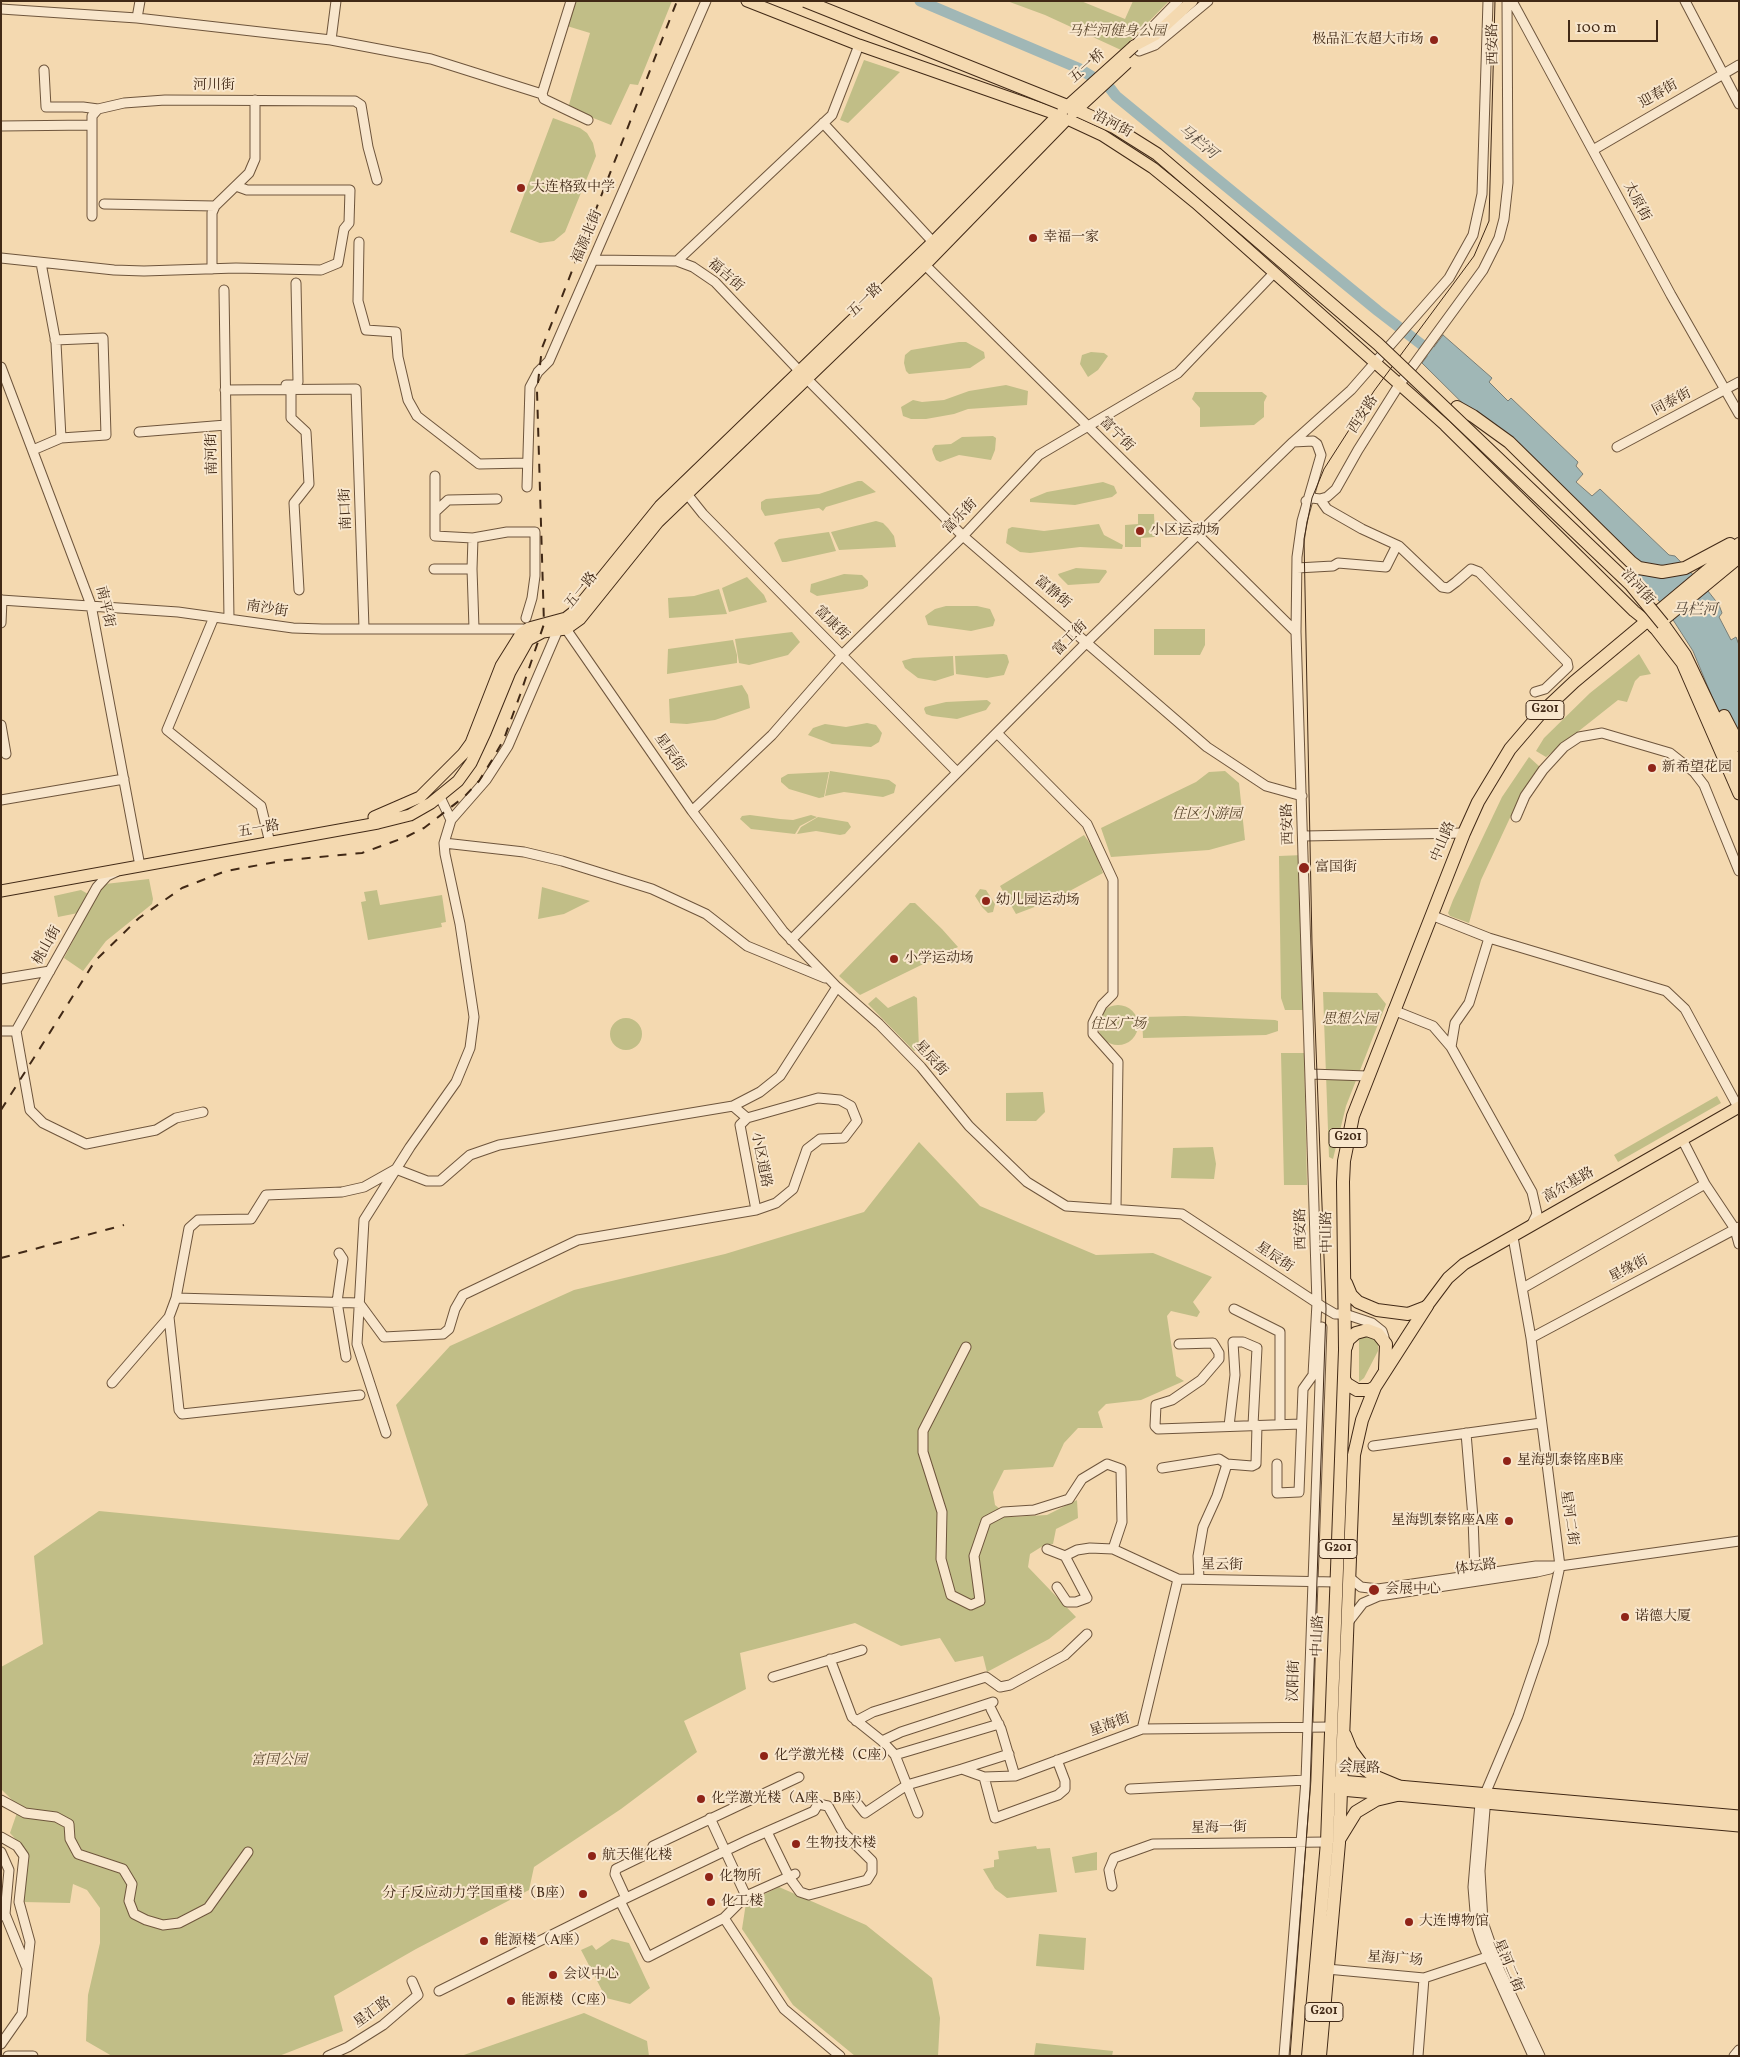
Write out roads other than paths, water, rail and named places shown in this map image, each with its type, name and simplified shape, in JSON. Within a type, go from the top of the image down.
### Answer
[{"type":"highway","points":[[804,1],[1070,107],[1114,127],[1157,154],[1378,344],[1631,585],[1663,624],[1684,655],[1739,768]]},
{"type":"highway","points":[[818,1],[1072,102],[1117,122],[1152,145],[1383,339],[1457,407],[1647,592],[1690,650],[1739,745]]},
{"type":"highway","points":[[1457,407],[1509,442],[1639,568],[1662,572],[1703,572],[1739,539]]},
{"type":"highway","name":"中山路","points":[[1320,2056],[1328,1969],[1337,1785],[1336,1582],[1345,1350],[1342,1318],[1344,1161],[1353,1116],[1367,1076],[1464,833],[1488,784],[1516,741],[1557,698],[1655,620],[1703,572],[1739,544]]},
{"type":"highway","name":"中山路","points":[[1703,572],[1739,557]]},
{"type":"highway","points":[[1710,707],[1739,781]]},
{"type":"highway","points":[[1344,1278],[1351,1295],[1358,1302],[1377,1310],[1408,1314],[1427,1306]]},
{"type":"highway","name":"中山路","points":[[1337,1726],[1348,1624],[1354,1455],[1362,1420],[1375,1387],[1427,1306]]},
{"type":"highway","points":[[1345,1350],[1348,1340],[1362,1330],[1378,1334],[1386,1344],[1385,1369]]},
{"type":"highway","points":[[1344,1379],[1347,1384],[1357,1390],[1370,1390],[1375,1387]]},
{"type":"highway","points":[[1337,1726],[1346,1738],[1358,1761],[1374,1776],[1397,1791]]},
{"type":"highway","points":[[1333,1842],[1356,1812],[1376,1800],[1397,1791]]},
{"type":"highway","name":"中山路","points":[[1308,2056],[1333,1842]]},
{"type":"main road","name":"沿河街","points":[[746,1],[859,45],[1066,114],[1153,168],[1196,203],[1273,274],[1374,361],[1445,426],[1634,612],[1655,620],[1682,663],[1739,794]]},
{"type":"main road","name":"五一桥","points":[[1066,114],[1136,49],[1192,1]]},
{"type":"main road","name":"五一路","points":[[921,261],[933,242],[1066,114]]},
{"type":"main road","name":"五一路","points":[[561,630],[580,619],[658,522],[1066,114]]},
{"type":"main road","name":"五一路","points":[[269,840],[376,817],[420,796],[452,766],[471,743],[501,666],[528,623],[555,622],[575,611],[660,506],[804,375]]},
{"type":"main road","points":[[543,632],[561,630]]},
{"type":"main road","name":"五一路","points":[[1,885],[378,823],[410,815],[440,797],[458,781],[478,750],[510,672],[524,646],[535,635],[543,632]]},
{"type":"main road","name":"五一路","points":[[1,891],[120,869],[140,862]]},
{"type":"main road","name":"高尔基路","points":[[1427,1306],[1448,1278],[1464,1264],[1738,1107]]},
{"type":"main road","name":"会展路","points":[[1337,1785],[1739,1826]]},
{"type":"main road","name":"会展路","points":[[1484,1800],[1739,1816]]},
{"type":"street","points":[[137,18],[140,1]]},
{"type":"street","points":[[331,40],[336,1]]},
{"type":"street","points":[[571,1],[542,94],[544,99],[588,120]]},
{"type":"street","name":"福源北街","points":[[526,487],[530,387],[538,372],[549,362],[706,1]]},
{"type":"street","points":[[1136,49],[1178,1]]},
{"type":"street","points":[[1136,49],[1155,45],[1208,1]]},
{"type":"street","name":"西安路","points":[[1320,499],[1336,488],[1399,385],[1483,270],[1499,238],[1504,219],[1508,174],[1507,1]]},
{"type":"street","points":[[1685,1],[1739,104]]},
{"type":"street","name":"西安路","points":[[1374,361],[1433,296],[1458,265],[1473,235],[1482,194],[1487,4]]},
{"type":"street","name":"太原街","points":[[1515,4],[1724,390],[1739,414]]},
{"type":"street","points":[[1,9],[137,18],[331,40],[431,59],[542,94]]},
{"type":"street","points":[[677,261],[832,114],[859,45]]},
{"type":"street","name":"迎春街","points":[[1593,150],[1739,65]]},
{"type":"street","name":"河川街","points":[[44,70],[46,107],[98,109],[165,100],[355,101],[361,105],[368,147],[377,180]]},
{"type":"street","points":[[212,269],[212,212],[215,206],[249,173],[255,159],[255,100]]},
{"type":"street","points":[[92,216],[91,125],[92,116],[98,109]]},
{"type":"street","points":[[824,122],[933,242]]},
{"type":"street","points":[[1,126],[91,125]]},
{"type":"street","points":[[1,258],[114,270],[321,270],[338,262],[344,229],[349,223],[350,190],[247,190],[236,186]]},
{"type":"street","points":[[104,204],[215,206]]},
{"type":"street","points":[[359,242],[358,301],[366,330],[396,332],[398,357],[408,400],[417,416],[479,464],[526,464]]},
{"type":"street","name":"福吉街","points":[[592,260],[677,261],[693,267],[715,282],[804,375]]},
{"type":"street","name":"富宁街","points":[[921,261],[1296,632]]},
{"type":"street","points":[[41,263],[55,340],[61,438]]},
{"type":"street","name":"富乐街","points":[[692,811],[772,735],[842,656],[963,536],[1039,455],[1178,373],[1273,274]]},
{"type":"street","points":[[259,390],[265,386],[296,385],[298,382],[296,283]]},
{"type":"street","name":"南河街","points":[[224,290],[229,618]]},
{"type":"street","points":[[33,450],[61,438],[106,435],[103,338],[55,340]]},
{"type":"street","name":"富工街","points":[[791,940],[1087,642],[1293,442],[1351,390],[1374,361]]},
{"type":"street","name":"南平街","points":[[1,367],[91,605],[140,862]]},
{"type":"street","name":"富静街","points":[[804,375],[963,536],[1207,747],[1266,786],[1302,796]]},
{"type":"street","name":"同泰街","points":[[1617,447],[1739,382]]},
{"type":"street","points":[[225,390],[290,389],[291,418],[306,432],[309,484],[294,503],[300,590]]},
{"type":"street","name":"南口街","points":[[290,389],[356,389],[364,628]]},
{"type":"street","points":[[139,432],[226,426]]},
{"type":"street","name":"西安路","points":[[1293,442],[1313,441],[1321,450],[1321,462],[1306,501],[1302,521],[1297,568],[1296,632],[1312,1074],[1317,1282],[1320,1305]]},
{"type":"street","points":[[435,476],[435,536],[473,538],[507,532],[535,532],[535,576],[528,623]]},
{"type":"street","name":"富康街","points":[[687,494],[703,514],[957,772]]},
{"type":"street","points":[[1306,501],[1312,498],[1320,499],[1327,509],[1362,529],[1397,545],[1442,587],[1448,588],[1471,569],[1479,572],[1567,662],[1568,667],[1545,689],[1535,692]]},
{"type":"street","points":[[435,512],[448,500],[497,499]]},
{"type":"street","points":[[473,538],[474,628]]},
{"type":"street","points":[[1297,568],[1333,566],[1338,563],[1386,567],[1397,545]]},
{"type":"street","points":[[434,569],[472,569]]},
{"type":"street","points":[[1,600],[1,623]]},
{"type":"street","name":"南沙街","points":[[1,600],[91,605],[229,618],[292,628],[474,628],[528,623],[543,632]]},
{"type":"street","points":[[214,617],[167,730],[261,806],[269,840]]},
{"type":"street","points":[[386,1433],[357,1344],[364,1220],[396,1169],[456,1082],[470,1048],[474,1016],[460,924],[444,843],[451,820],[486,780],[508,746],[561,630]]},
{"type":"street","name":"星辰街","points":[[561,630],[692,811],[791,940],[833,984],[879,1024],[921,1067],[969,1126],[1028,1182],[1066,1206],[1182,1214],[1342,1318],[1378,1327],[1382,1331],[1386,1344]]},
{"type":"street","points":[[1,725],[6,754]]},
{"type":"street","points":[[1516,816],[1525,796],[1543,770],[1564,747],[1579,737],[1602,733],[1670,753],[1694,772],[1704,785],[1739,871]]},
{"type":"street","points":[[997,734],[1087,824],[1113,880],[1114,994],[1102,1006],[1093,1023],[1094,1034],[1118,1062],[1116,1208]]},
{"type":"street","points":[[1,800],[124,779]]},
{"type":"street","points":[[440,797],[451,820]]},
{"type":"street","points":[[1304,836],[1464,833]]},
{"type":"street","points":[[396,1169],[427,1181],[440,1180],[470,1155],[499,1145],[734,1106],[760,1092],[780,1076],[833,984],[747,946],[706,914],[685,902],[652,889],[562,861],[524,852],[444,843]]},
{"type":"street","name":"桃山街","points":[[16,1031],[97,887],[107,876],[120,869]]},
{"type":"street","points":[[1431,915],[1489,938],[1666,991],[1685,1009],[1738,1107]]},
{"type":"street","points":[[1451,1047],[1455,1023],[1469,1003],[1489,938]]},
{"type":"street","points":[[1,980],[50,970]]},
{"type":"street","points":[[1393,1010],[1433,1026],[1451,1047],[1532,1192],[1537,1214],[1531,1226]]},
{"type":"street","points":[[1,1031],[16,1031],[30,1110],[44,1123],[86,1144],[156,1130],[176,1118],[203,1112]]},
{"type":"street","points":[[1312,1074],[1367,1076]]},
{"type":"street","points":[[359,1303],[384,1337],[443,1334],[449,1329],[455,1309],[463,1294],[578,1240],[756,1210],[776,1203],[793,1189],[807,1149],[820,1139],[844,1138],[857,1121],[852,1106],[840,1100],[818,1098],[747,1118],[734,1106]]},
{"type":"street","name":"小区道路","points":[[747,1118],[740,1125],[756,1210]]},
{"type":"street","points":[[1682,1139],[1705,1184],[1737,1228],[1739,1244]]},
{"type":"street","points":[[112,1383],[169,1317],[176,1298],[189,1228],[198,1220],[251,1219],[266,1196],[342,1192],[364,1187],[396,1169]]},
{"type":"street","points":[[1523,1288],[1705,1184]]},
{"type":"street","name":"星缘街","points":[[1532,1338],[1737,1228]]},
{"type":"street","name":"星河二街","points":[[1513,1236],[1532,1338],[1560,1566],[1543,1642],[1518,1716],[1484,1800],[1473,1887],[1476,1924],[1487,1956],[1533,2056]]},
{"type":"street","points":[[339,1253],[343,1259],[337,1302],[346,1357]]},
{"type":"street","points":[[1295,1289],[1307,1289],[1317,1282]]},
{"type":"street","points":[[176,1298],[359,1303]]},
{"type":"street","points":[[1277,1464],[1277,1492],[1299,1492],[1302,1389],[1312,1375],[1320,1305]]},
{"type":"street","name":"汉阳街","points":[[1284,2056],[1306,1780],[1320,1305]]},
{"type":"street","points":[[1234,1309],[1280,1332],[1280,1424]]},
{"type":"street","points":[[169,1317],[179,1410],[182,1414],[360,1395]]},
{"type":"street","points":[[1162,1468],[1219,1459],[1227,1464],[1252,1466],[1256,1464],[1257,1348],[1243,1342],[1233,1342],[1235,1375],[1229,1426]]},
{"type":"street","points":[[1179,1344],[1213,1343],[1219,1353],[1219,1360],[1202,1380],[1172,1400],[1156,1405],[1155,1426],[1158,1429],[1301,1424]]},
{"type":"street","points":[[966,1348],[923,1431],[923,1452],[942,1512],[942,1559],[952,1596],[972,1606],[980,1601],[974,1556],[986,1522],[1003,1512],[1034,1510],[1069,1499],[1082,1480],[1107,1464],[1121,1470],[1122,1522],[1113,1549],[1090,1548],[1077,1550],[1065,1556]]},
{"type":"street","points":[[1373,1446],[1541,1423]]},
{"type":"street","points":[[1466,1433],[1473,1518],[1475,1573]]},
{"type":"street","points":[[1199,1579],[1198,1556],[1203,1527],[1217,1496],[1227,1464]]},
{"type":"street","name":"体坛路","points":[[1348,1624],[1357,1608],[1363,1603],[1379,1596],[1537,1572],[1560,1566],[1739,1541]]},
{"type":"street","points":[[1047,1549],[1065,1556],[1087,1598],[1076,1602],[1067,1602],[1057,1587]]},
{"type":"street","name":"星云街","points":[[1113,1549],[1178,1579],[1336,1582]]},
{"type":"street","name":"体坛路","points":[[1350,1578],[1361,1587],[1378,1589],[1536,1566],[1560,1566]]},
{"type":"street","points":[[1142,1729],[1178,1579]]},
{"type":"street","points":[[856,1721],[873,1712],[986,1677],[1000,1687],[1010,1685],[1065,1655],[1087,1634]]},
{"type":"street","points":[[773,1677],[862,1650]]},
{"type":"street","points":[[830,1659],[846,1706],[856,1721],[882,1741],[894,1755],[918,1812]]},
{"type":"street","points":[[882,1741],[901,1732],[992,1706],[1015,1776]]},
{"type":"street","points":[[894,1755],[999,1724]]},
{"type":"street","name":"星海街","points":[[962,1769],[984,1777],[1015,1776],[1142,1729],[1337,1726]]},
{"type":"street","points":[[857,1803],[864,1813],[907,1785],[1009,1754]]},
{"type":"street","points":[[984,1777],[995,1818],[1058,1795],[1065,1789],[1065,1781],[1058,1760]]},
{"type":"street","points":[[792,1875],[746,1896],[724,1918],[648,1957],[623,1900],[615,1874],[616,1869],[651,1852],[653,1846],[799,1778]]},
{"type":"street","points":[[1130,1789],[1306,1780]]},
{"type":"street","points":[[1,1800],[25,1813],[56,1817],[68,1824],[70,1839],[78,1854],[123,1869],[132,1884],[129,1901],[134,1914],[163,1925],[179,1923],[208,1908],[248,1852]]},
{"type":"street","name":"星河二街","points":[[1484,1800],[1480,1871],[1483,1922],[1499,1967],[1540,2056]]},
{"type":"street","points":[[439,1990],[725,1851],[766,1832],[814,1811],[818,1804],[828,1806],[842,1831],[872,1861],[872,1872],[867,1880],[809,1895],[800,1892],[766,1832]]},
{"type":"street","points":[[710,1818],[746,1896]]},
{"type":"street","points":[[1,1837],[17,1846],[24,1856],[19,1902],[30,1942],[22,2014],[1,2044]]},
{"type":"street","name":"星海一街","points":[[1112,1886],[1109,1870],[1114,1858],[1153,1844],[1333,1842]]},
{"type":"street","points":[[1,1852],[9,1870],[3,1915],[28,1969]]},
{"type":"street","points":[[724,1918],[784,2009],[840,2056]]},
{"type":"street","name":"星海广场","points":[[1328,1969],[1424,1978],[1487,1956]]},
{"type":"street","points":[[1418,2056],[1424,1978]]},
{"type":"street","name":"星汇路","points":[[328,2056],[348,2047],[383,2026],[418,1995],[412,1982]]},
{"type":"street","points":[[1734,2056],[1739,2050]]},
{"type":"street","points":[[8,2056],[33,2056]]},
{"type":"water","name":"马栏河","points":[[1443,335],[1492,378],[1489,382],[1508,401],[1511,398],[1578,462],[1576,466],[1583,474],[1576,482],[1592,496],[1600,489],[1669,555],[1675,556],[1704,586],[1719,605],[1722,613],[1719,617],[1731,640],[1736,637],[1739,645],[1739,762],[1693,651],[1668,612],[1645,584],[1422,363]]},
{"type":"waterway","name":"马栏河","points":[[920,1],[1078,68],[1109,87],[1116,96],[1378,311],[1430,351]]},
{"type":"tram line","points":[[1290,2056],[1310,1790],[1326,1309],[1312,944],[1304,539],[1312,498],[1324,469],[1374,391],[1474,256],[1489,221],[1495,1]]},
{"type":"railway","points":[[1,1110],[95,961],[139,918],[182,888],[226,871],[287,860],[362,853],[406,837],[424,828],[464,797],[479,781],[492,760],[504,739],[544,624],[537,391],[542,348],[677,1]]},
{"type":"railway","points":[[1,1258],[124,1225]]},
{"type":"place","name":"极品汇农超大市场","points":[[1434,40]]},
{"type":"place","name":"大连格致中学","points":[[521,188]]},
{"type":"place","name":"幸福一家","points":[[1033,238]]},
{"type":"place","name":"小区运动场","points":[[1140,531]]},
{"type":"place","name":"新希望花园","points":[[1652,768]]},
{"type":"place","name":"富国街","points":[[1304,868]]},
{"type":"place","name":"幼儿园运动场","points":[[986,901]]},
{"type":"place","name":"小学运动场","points":[[894,959]]},
{"type":"place","name":"星海凯泰铭座B座","points":[[1507,1461]]},
{"type":"place","name":"星海凯泰铭座A座","points":[[1509,1521]]},
{"type":"place","name":"会展中心","points":[[1374,1590]]},
{"type":"place","name":"诺德大厦","points":[[1625,1617]]},
{"type":"place","name":"化学激光楼（C座）","points":[[764,1756]]},
{"type":"place","name":"化学激光楼（A座、B座）","points":[[701,1799]]},
{"type":"place","name":"生物技术楼","points":[[796,1844]]},
{"type":"place","name":"航天催化楼","points":[[592,1856]]},
{"type":"place","name":"化物所","points":[[709,1877]]},
{"type":"place","name":"分子反应动力学国重楼（B座）","points":[[583,1894]]},
{"type":"place","name":"化工楼","points":[[711,1902]]},
{"type":"place","name":"大连博物馆","points":[[1409,1922]]},
{"type":"place","name":"能源楼（A座）","points":[[484,1941]]},
{"type":"place","name":"会议中心","points":[[553,1975]]},
{"type":"place","name":"能源楼（C座）","points":[[511,2001]]},
{"type":"park label","name":"马栏河健身公园","points":[[1117,32]]},
{"type":"park label","name":"住区小游园","points":[[1207,815]]},
{"type":"park label","name":"思想公园","points":[[1350,1020]]},
{"type":"park label","name":"住区广场","points":[[1118,1025]]},
{"type":"park label","name":"富国公园","points":[[279,1761]]}]
